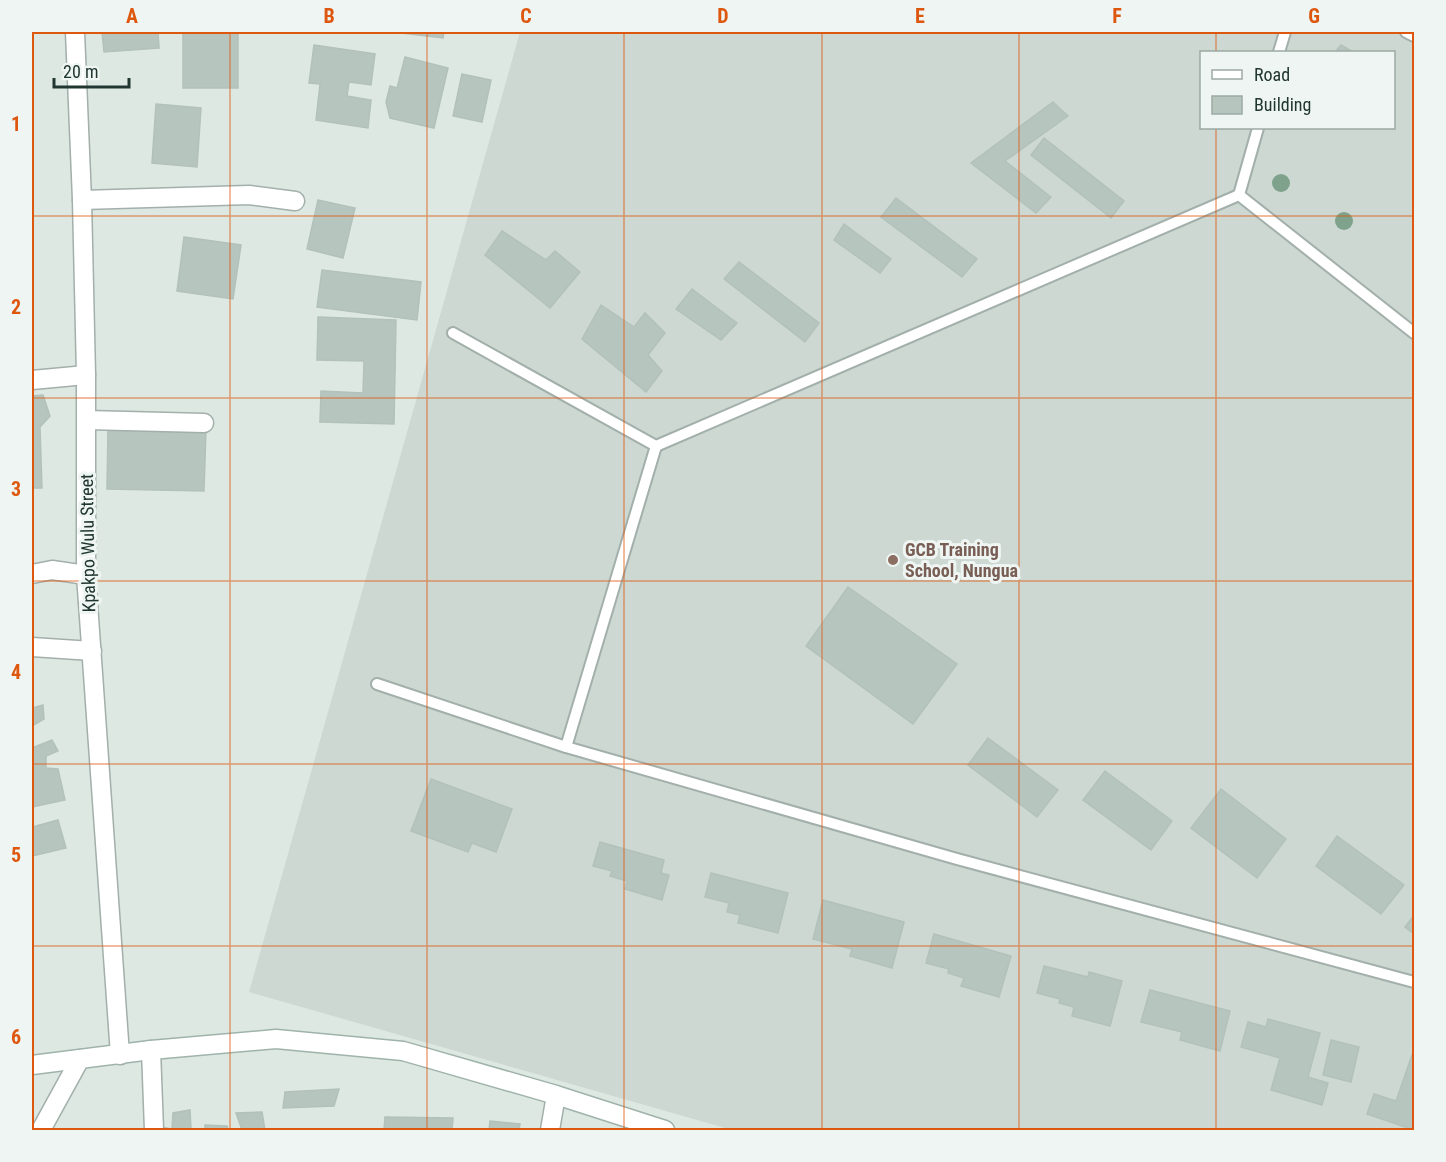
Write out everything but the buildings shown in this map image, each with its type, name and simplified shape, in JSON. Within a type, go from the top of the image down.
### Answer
[{"type":"street","name":"Kpakpo Wulu Street","points":[[75,32],[82,200],[87,420],[86,575],[120,1054]]},
{"type":"street","points":[[82,200],[249,195],[295,201]]},
{"type":"street","points":[[32,380],[86,375]]},
{"type":"street","points":[[87,420],[204,423]]},
{"type":"street","points":[[32,574],[52,570],[86,575]]},
{"type":"street","points":[[32,647],[92,651]]},
{"type":"street","points":[[32,1065],[151,1050],[276,1039],[403,1051],[556,1095],[665,1131]]},
{"type":"street","points":[[151,1050],[154,1131]]},
{"type":"street","points":[[41,1131],[80,1059]]},
{"type":"street","points":[[550,1131],[556,1095]]},
{"type":"lane","points":[[1279,51],[1285,32]]},
{"type":"lane","points":[[1407,32],[1414,36]]},
{"type":"lane","points":[[1239,195],[1258,129]]},
{"type":"lane","points":[[1239,195],[1414,333]]},
{"type":"lane","points":[[656,446],[1239,195]]},
{"type":"lane","points":[[453,333],[656,446]]},
{"type":"lane","points":[[566,747],[656,446]]},
{"type":"lane","points":[[377,684],[566,747],[957,859],[1414,982]]},
{"type":"shaded area","name":"GCB Training School, Nungua","points":[[520,32],[1414,32],[1414,1130],[732,1130],[249,992]]},
{"type":"place","name":"GCB Training School, Nungua","points":[[893,560]]}]
